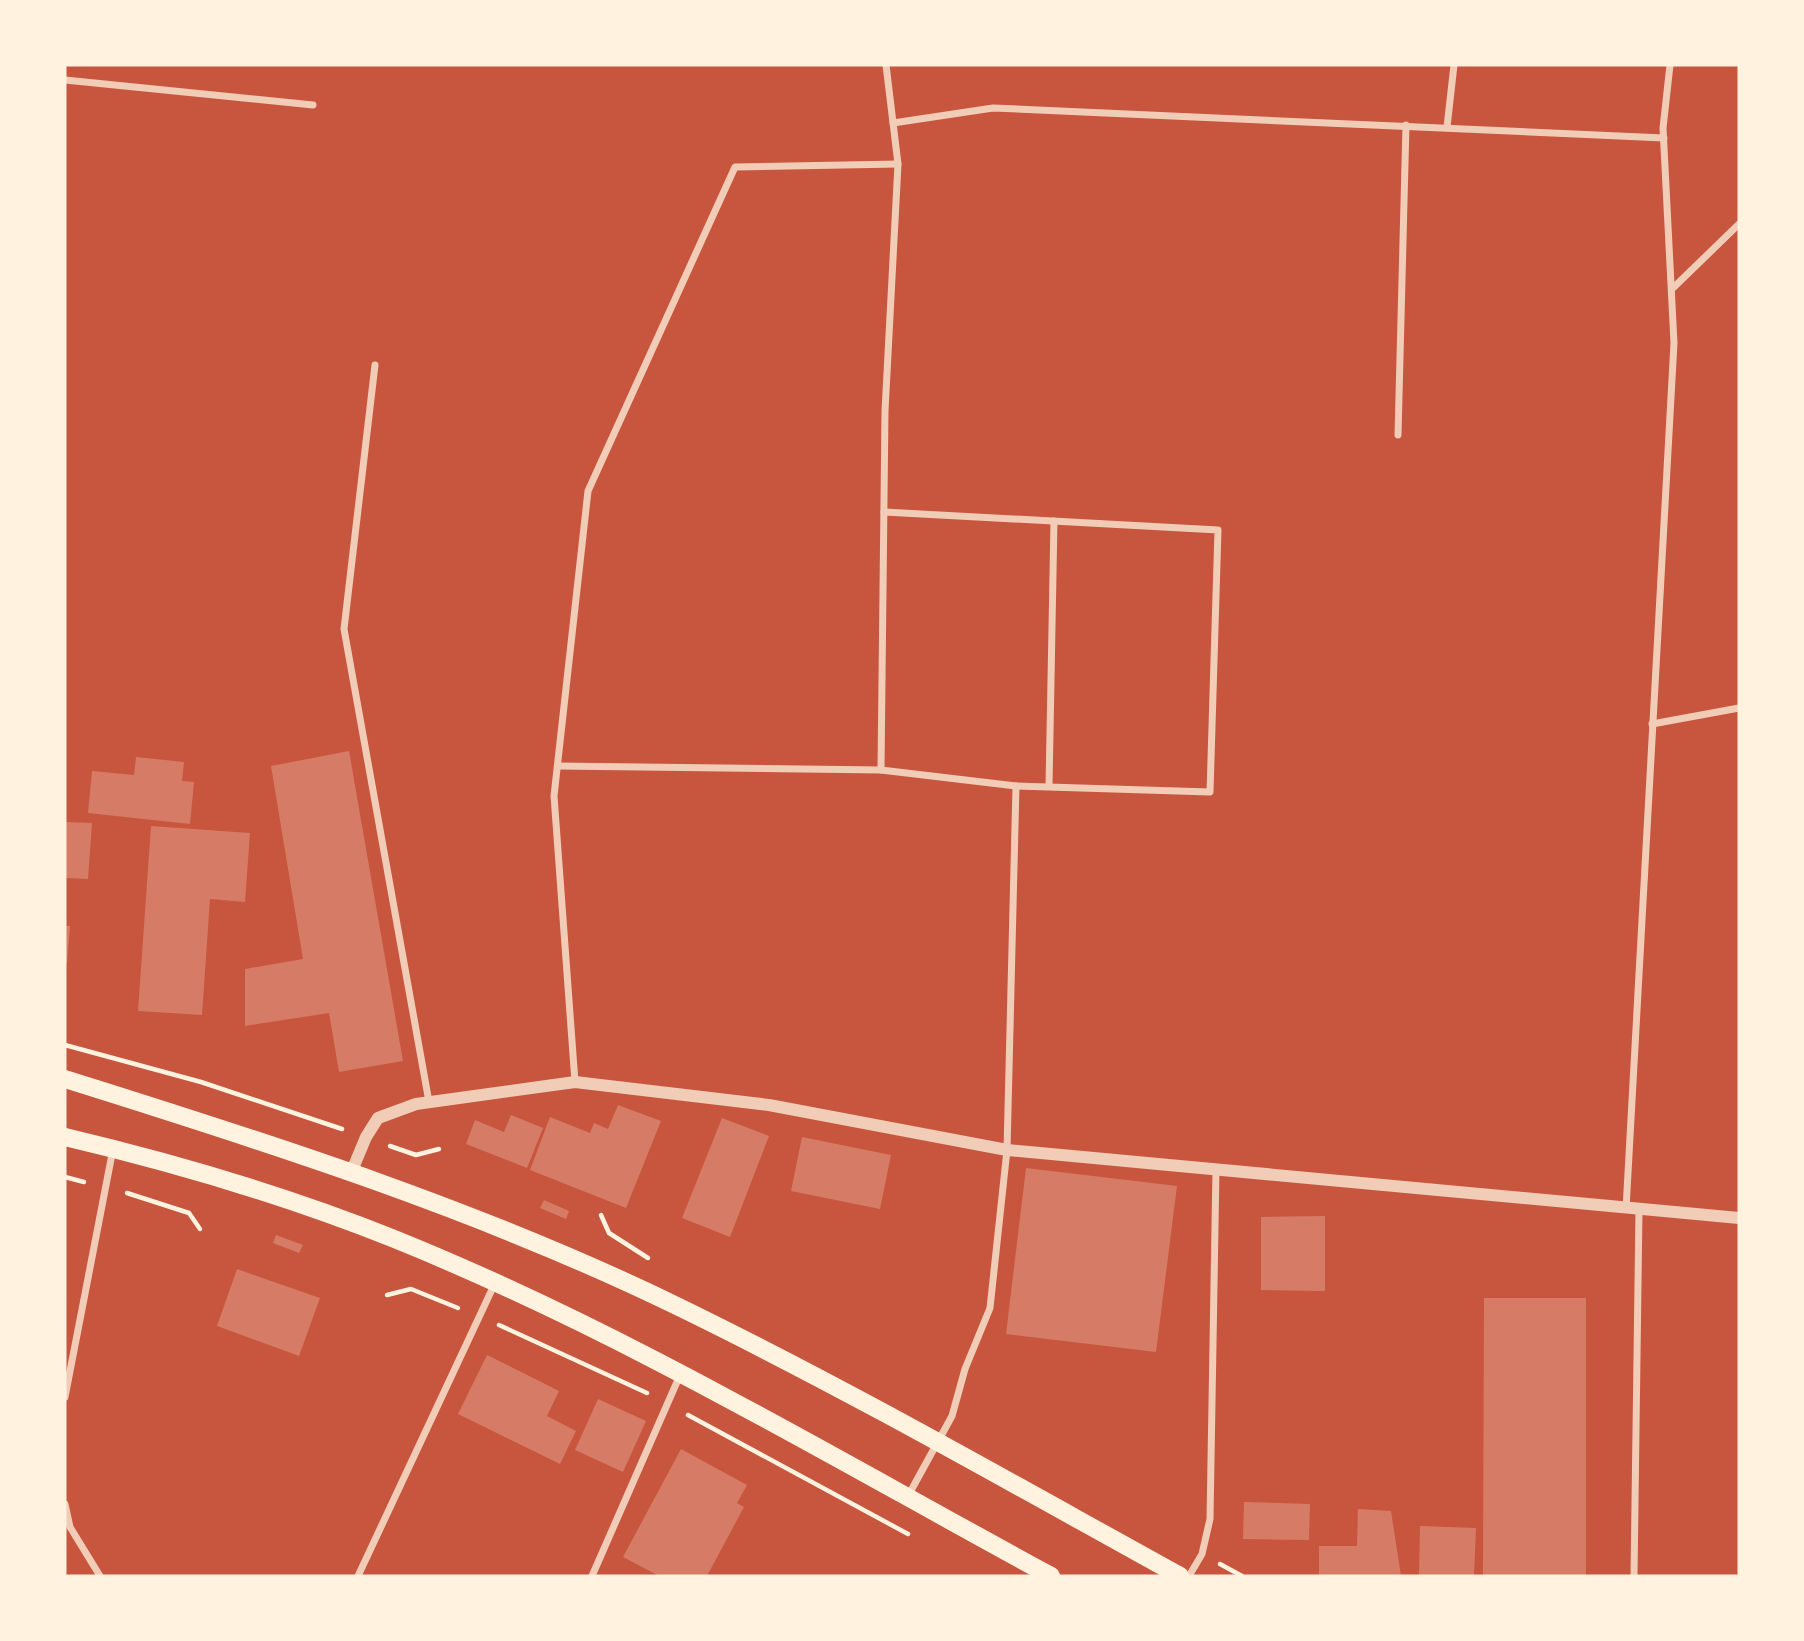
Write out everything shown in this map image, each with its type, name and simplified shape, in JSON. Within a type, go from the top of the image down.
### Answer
[{"type":"main road","points":[[65,1079],[351,1173],[547,1250],[680,1308],[1180,1576]]},
{"type":"main road","points":[[65,1137],[113,1148],[310,1208],[393,1238],[495,1283],[681,1375],[1051,1576]]},
{"type":"street","points":[[881,770],[885,411],[898,164],[886,65]]},
{"type":"street","points":[[1447,127],[1454,65]]},
{"type":"street","points":[[1634,1576],[1632,1210],[1652,724],[1674,343],[1664,138],[1670,65]]},
{"type":"street","points":[[65,80],[313,105]]},
{"type":"street","points":[[893,123],[993,108],[1664,138]]},
{"type":"street","points":[[1398,435],[1406,125]]},
{"type":"street","points":[[575,1082],[554,796],[588,491],[735,167],[898,164]]},
{"type":"street","points":[[1672,289],[1739,224]]},
{"type":"street","points":[[376,365],[344,629],[429,1101]]},
{"type":"street","points":[[558,766],[881,770],[1016,786],[1210,792],[1218,530],[884,512]]},
{"type":"street","points":[[1049,786],[1054,521]]},
{"type":"street","points":[[1652,724],[1739,708]]},
{"type":"street","points":[[907,1498],[952,1416],[965,1369],[990,1308],[1007,1150],[1016,786]]},
{"type":"street","points":[[351,1173],[366,1137],[378,1118],[429,1101],[575,1082],[769,1105],[1007,1150],[1739,1219]]},
{"type":"street","points":[[65,1396],[113,1148]]},
{"type":"street","points":[[1189,1576],[1202,1554],[1209,1518],[1216,1169]]},
{"type":"street","points":[[358,1576],[495,1283]]},
{"type":"street","points":[[592,1576],[681,1375]]},
{"type":"street","points":[[65,1504],[70,1527],[100,1576]]},
{"type":"path","points":[[65,1045],[201,1082],[318,1120]]},
{"type":"path","points":[[416,1155],[439,1149]]},
{"type":"path","points":[[65,1177],[73,1179]]},
{"type":"path","points":[[137,1196],[188,1213],[200,1229]]},
{"type":"path","points":[[387,1295],[411,1289],[450,1304]]},
{"type":"path","points":[[513,1332],[637,1388]]},
{"type":"path","points":[[684,1412],[918,1539]]},
{"type":"building","points":[[349,751],[403,1061],[339,1072],[329,1013],[245,1026],[245,969],[303,959],[271,766]]},
{"type":"building","points":[[136,757],[184,762],[182,781],[194,782],[190,824],[88,813],[92,771],[134,775]]},
{"type":"building","points":[[65,822],[92,823],[88,879],[65,878]]},
{"type":"building","points":[[151,826],[250,833],[245,902],[210,899],[202,1015],[138,1011]]},
{"type":"building","points":[[65,926],[70,926],[67,963],[65,963]]},
{"type":"building","points":[[618,1105],[661,1121],[626,1208],[530,1170],[550,1117],[590,1133],[594,1123],[608,1129]]},
{"type":"building","points":[[511,1115],[543,1128],[527,1168],[466,1144],[475,1120],[504,1132]]},
{"type":"building","points":[[722,1118],[769,1136],[730,1237],[682,1218]]},
{"type":"building","points":[[802,1137],[891,1155],[880,1209],[791,1191]]},
{"type":"building","points":[[1026,1168],[1177,1186],[1156,1352],[1006,1334]]},
{"type":"building","points":[[544,1200],[569,1211],[566,1219],[540,1208]]},
{"type":"building","points":[[1325,1216],[1325,1291],[1261,1290],[1261,1217]]},
{"type":"building","points":[[276,1235],[303,1245],[299,1253],[273,1243]]},
{"type":"building","points":[[237,1269],[320,1298],[299,1356],[217,1326]]},
{"type":"building","points":[[1484,1298],[1586,1298],[1586,1576],[1483,1576]]},
{"type":"building","points":[[487,1355],[559,1391],[547,1416],[576,1431],[560,1464],[458,1414]]},
{"type":"building","points":[[598,1399],[646,1421],[623,1472],[575,1450]]},
{"type":"building","points":[[681,1449],[747,1485],[737,1503],[744,1507],[707,1576],[659,1576],[623,1557]]},
{"type":"building","points":[[1244,1502],[1310,1504],[1309,1540],[1243,1539]]},
{"type":"building","points":[[1358,1509],[1391,1511],[1401,1576],[1319,1576],[1319,1546],[1357,1546]]},
{"type":"building","points":[[1420,1526],[1476,1528],[1474,1576],[1419,1576]]}]
